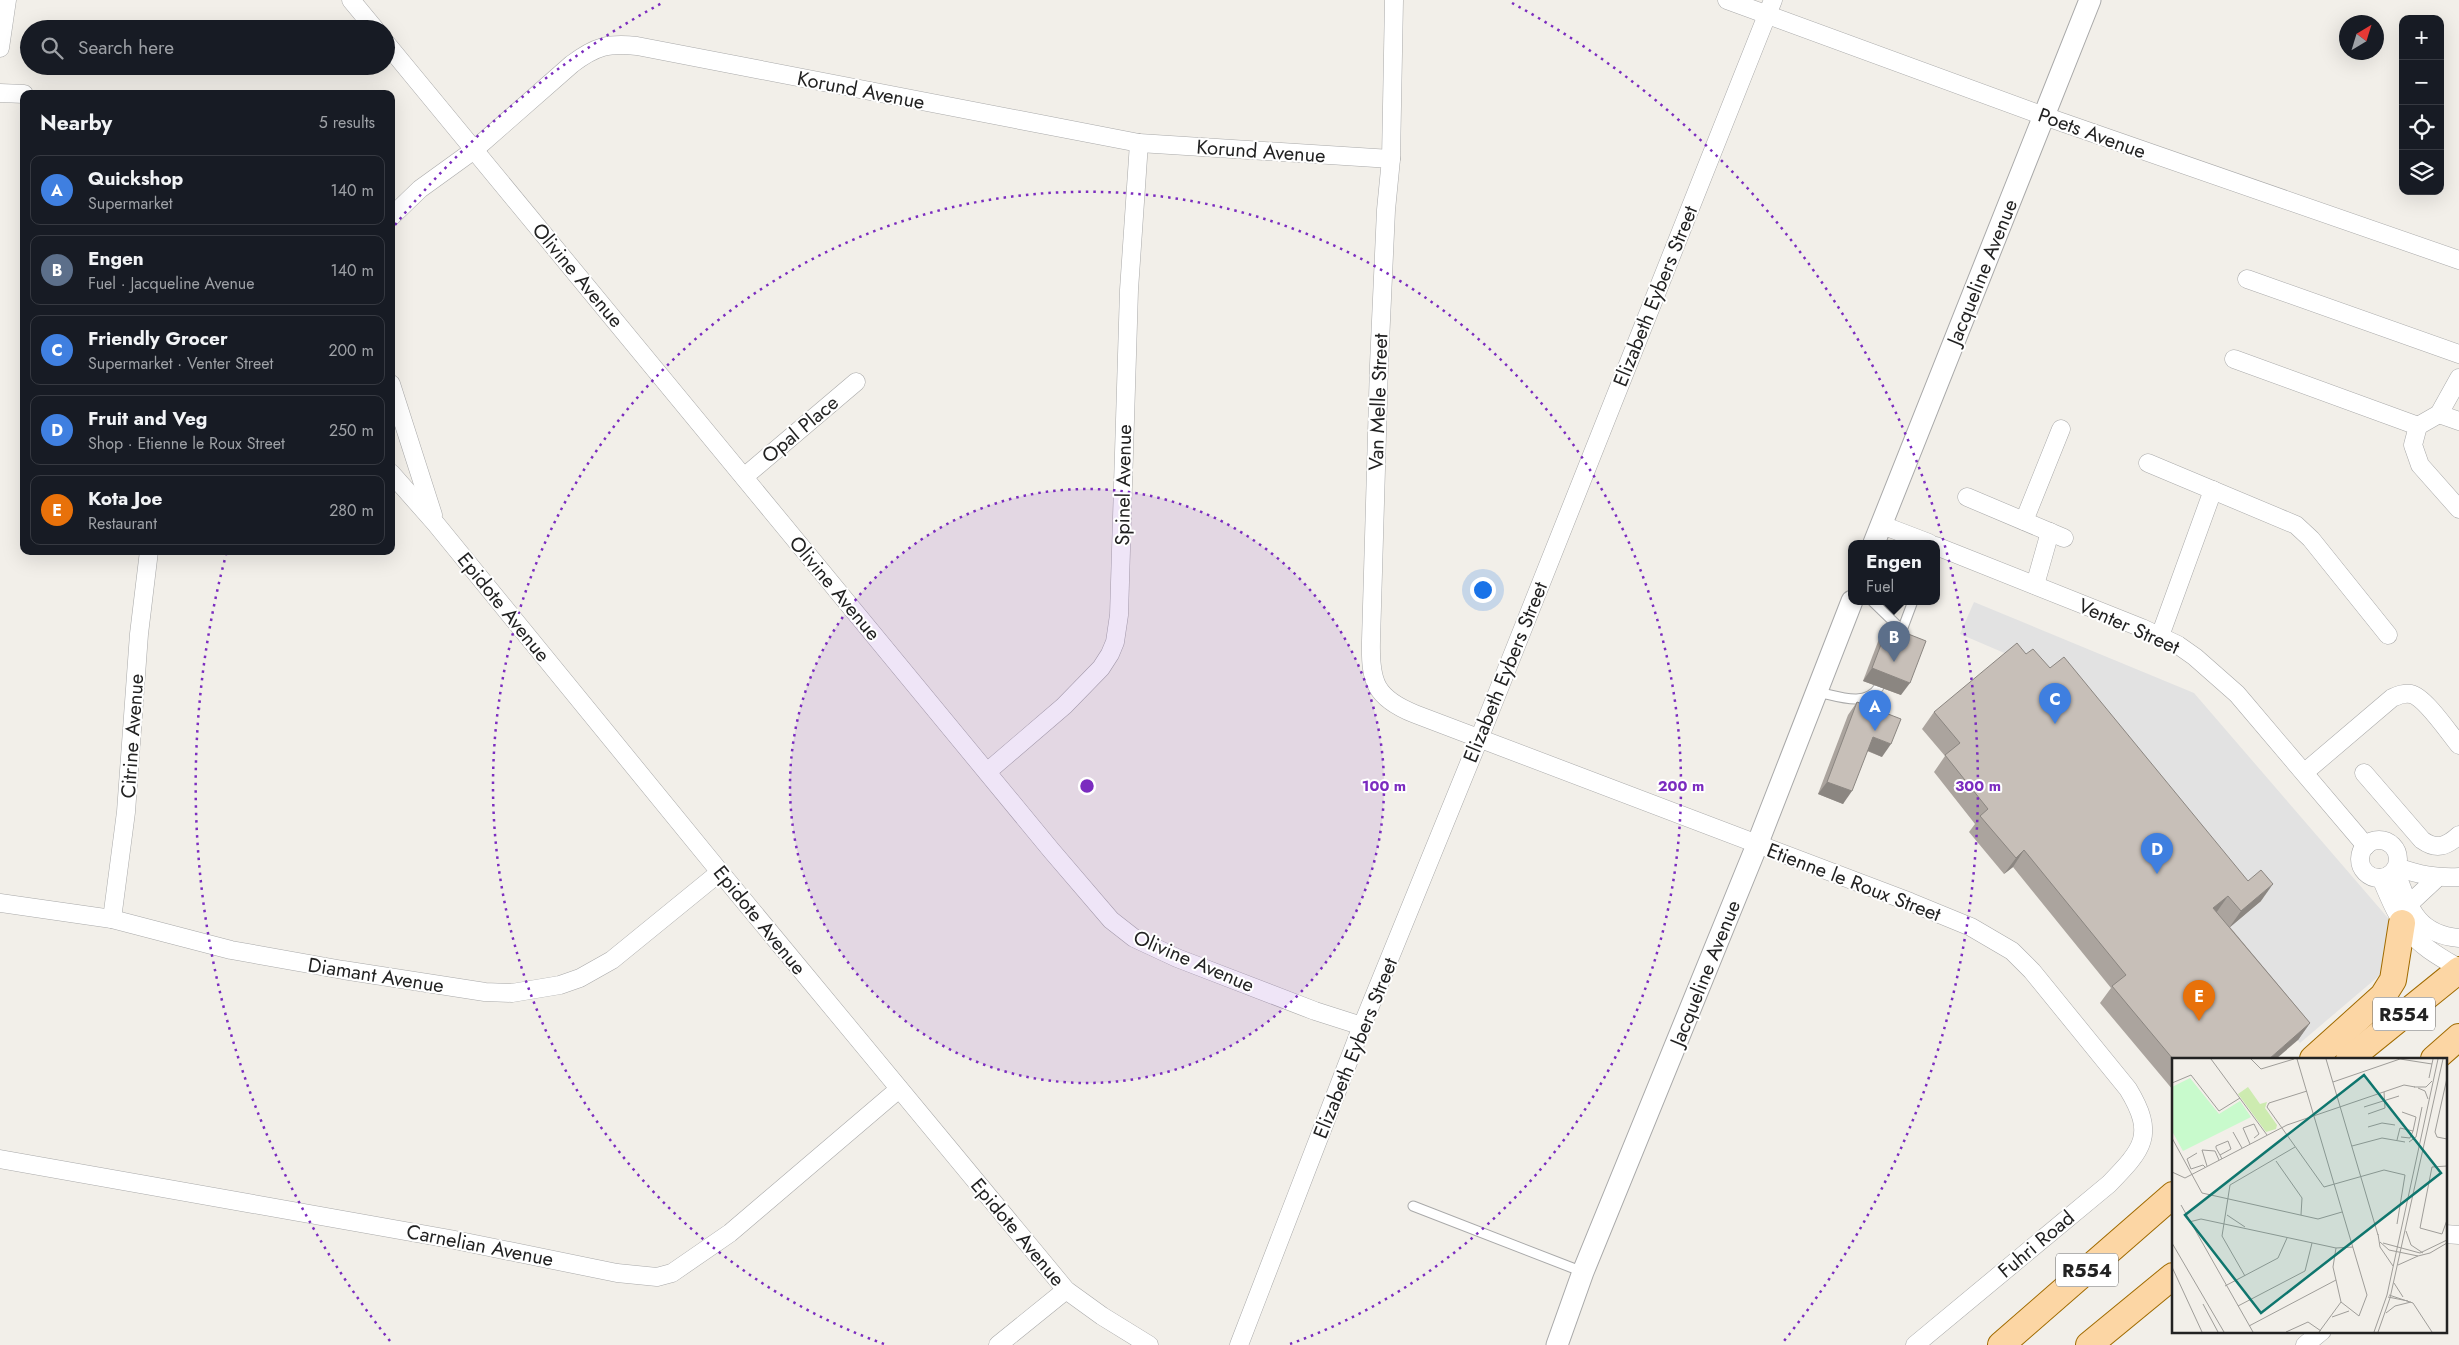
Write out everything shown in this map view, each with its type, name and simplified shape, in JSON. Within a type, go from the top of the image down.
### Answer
[{"type":"main road","points":[[2314,1058],[2384,996],[2393,980],[2405,914]]},
{"type":"main road","name":"R554","points":[[2350,1058],[2459,969]]},
{"type":"main road","name":"R554","points":[[2435,1058],[2459,1037]]},
{"type":"main road","name":"R554","points":[[2001,1345],[2172,1197]]},
{"type":"main road","name":"R554","points":[[2089,1345],[2172,1277]]},
{"type":"street","points":[[0,48],[6,0]]},
{"type":"street","points":[[351,0],[368,20]]},
{"type":"street","name":"Van Melle Street","points":[[1394,0],[1391,159],[1386,210],[1379,365],[1371,641],[1373,675],[1375,686],[1380,694],[1403,709],[1479,739]]},
{"type":"street","name":"Poets Avenue","points":[[1726,0],[1770,7],[2044,116],[2459,260]]},
{"type":"street","name":"Jacqueline Avenue","points":[[1878,534],[2090,0]]},
{"type":"street","name":"Elizabeth Eybers Street","points":[[1239,1345],[1362,1026],[1479,739],[1770,7]]},
{"type":"street","name":"Korund Avenue","points":[[395,213],[420,189],[474,150],[531,98],[588,52],[614,44],[637,46],[1139,143],[1391,159]]},
{"type":"street","name":"Olivine Avenue","points":[[395,54],[1094,902],[1122,930],[1134,938],[1177,958],[1315,1011],[1362,1026]]},
{"type":"street","points":[[0,93],[20,94]]},
{"type":"street","name":"Spinel Avenue","points":[[987,772],[1080,691],[1101,668],[1115,642],[1120,606],[1129,290],[1139,143]]},
{"type":"street","points":[[2247,279],[2459,354]]},
{"type":"street","points":[[2234,359],[2418,426]]},
{"type":"street","points":[[2459,378],[2440,414],[2418,426],[2412,445],[2420,466],[2459,509]]},
{"type":"street","name":"Opal Place","points":[[744,477],[856,382]]},
{"type":"street","points":[[395,396],[436,524]]},
{"type":"street","points":[[2440,414],[2459,421]]},
{"type":"street","points":[[2024,521],[2061,429]]},
{"type":"street","points":[[2148,463],[2286,520],[2304,531],[2388,635]]},
{"type":"street","name":"Epidote Avenue","points":[[395,478],[436,524],[899,1090],[1066,1290],[1102,1316],[1149,1345]]},
{"type":"street","points":[[2160,636],[2213,490]]},
{"type":"street","points":[[1967,497],[2057,535],[2035,585]]},
{"type":"street","points":[[1878,534],[1912,540]]},
{"type":"street","name":"Venter Street","points":[[1940,548],[2160,636],[2195,657],[2225,681],[2366,846]]},
{"type":"street","name":"Citrine Avenue","points":[[112,920],[126,812],[139,634],[149,555]]},
{"type":"street","name":"Jacqueline Avenue","points":[[1557,1345],[1583,1272],[1757,845],[1850,605]]},
{"type":"street","points":[[2304,772],[2392,698],[2402,693],[2413,694],[2422,700],[2459,745]]},
{"type":"street","name":"Etienne le Roux Street","points":[[1479,739],[1962,923],[1994,939],[2012,951],[2032,971],[2128,1089],[2139,1108],[2144,1133]]},
{"type":"street","points":[[2364,773],[2422,840],[2430,846],[2441,847],[2459,836]]},
{"type":"street","points":[[2459,877],[2437,878],[2391,872],[2368,876],[2361,866],[2360,856],[2366,846],[2379,840],[2393,846],[2397,852],[2391,872],[2394,911],[2415,917],[2428,930],[2448,937],[2459,938]]},
{"type":"street","name":"Diamant Avenue","points":[[0,904],[112,920],[231,950],[324,967],[485,992],[512,993],[560,985],[580,978],[612,960],[720,872]]},
{"type":"street","points":[[2405,914],[2437,878]]},
{"type":"street","points":[[2405,914],[2411,936],[2434,954],[2459,969]]},
{"type":"street","name":"Carnelian Avenue","points":[[0,1159],[450,1239],[617,1273],[657,1277],[672,1274],[730,1233],[899,1090]]},
{"type":"street","name":"Fuhri Road","points":[[1914,1345],[2109,1184],[2130,1162],[2139,1149],[2144,1133]]},
{"type":"street","points":[[2446,1234],[2459,1235]]},
{"type":"street","points":[[998,1345],[1066,1290]]},
{"type":"street","points":[[2305,1345],[2321,1332]]},
{"type":"lane","points":[[1876,605],[1902,630]]},
{"type":"lane","points":[[1896,645],[1912,605]]},
{"type":"lane","points":[[1817,692],[1856,700],[1874,695],[1879,687]]},
{"type":"lane","points":[[1413,1206],[1583,1272]]},
{"type":"shaded area","points":[[1974,602],[2194,693],[2413,947],[2300,1043],[2202,925],[2053,674],[1960,634]]},
{"type":"building","points":[[1888,626],[1926,641],[1910,683],[1872,668]]},
{"type":"building","points":[[2017,643],[2026,654],[2033,649],[2050,668],[2064,657],[2248,881],[2261,870],[2273,884],[2241,911],[2228,896],[2213,908],[2310,1023],[2270,1058],[2172,1058],[2112,986],[2126,975],[2024,850],[2016,858],[1980,816],[1988,809],[1945,755],[1960,743],[1934,712]]},
{"type":"building","points":[[1857,702],[1901,719],[1891,744],[1873,737],[1852,791],[1827,782]]},
{"type":"place","name":"Engen","points":[[1894,662]]},
{"type":"place","name":"Friendly Grocer","points":[[2055,724]]},
{"type":"place","name":"Quickshop","points":[[1875,731]]},
{"type":"place","name":"Fruit and Veg","points":[[2157,874]]},
{"type":"place","name":"Kota Joe","points":[[2199,1021]]}]
